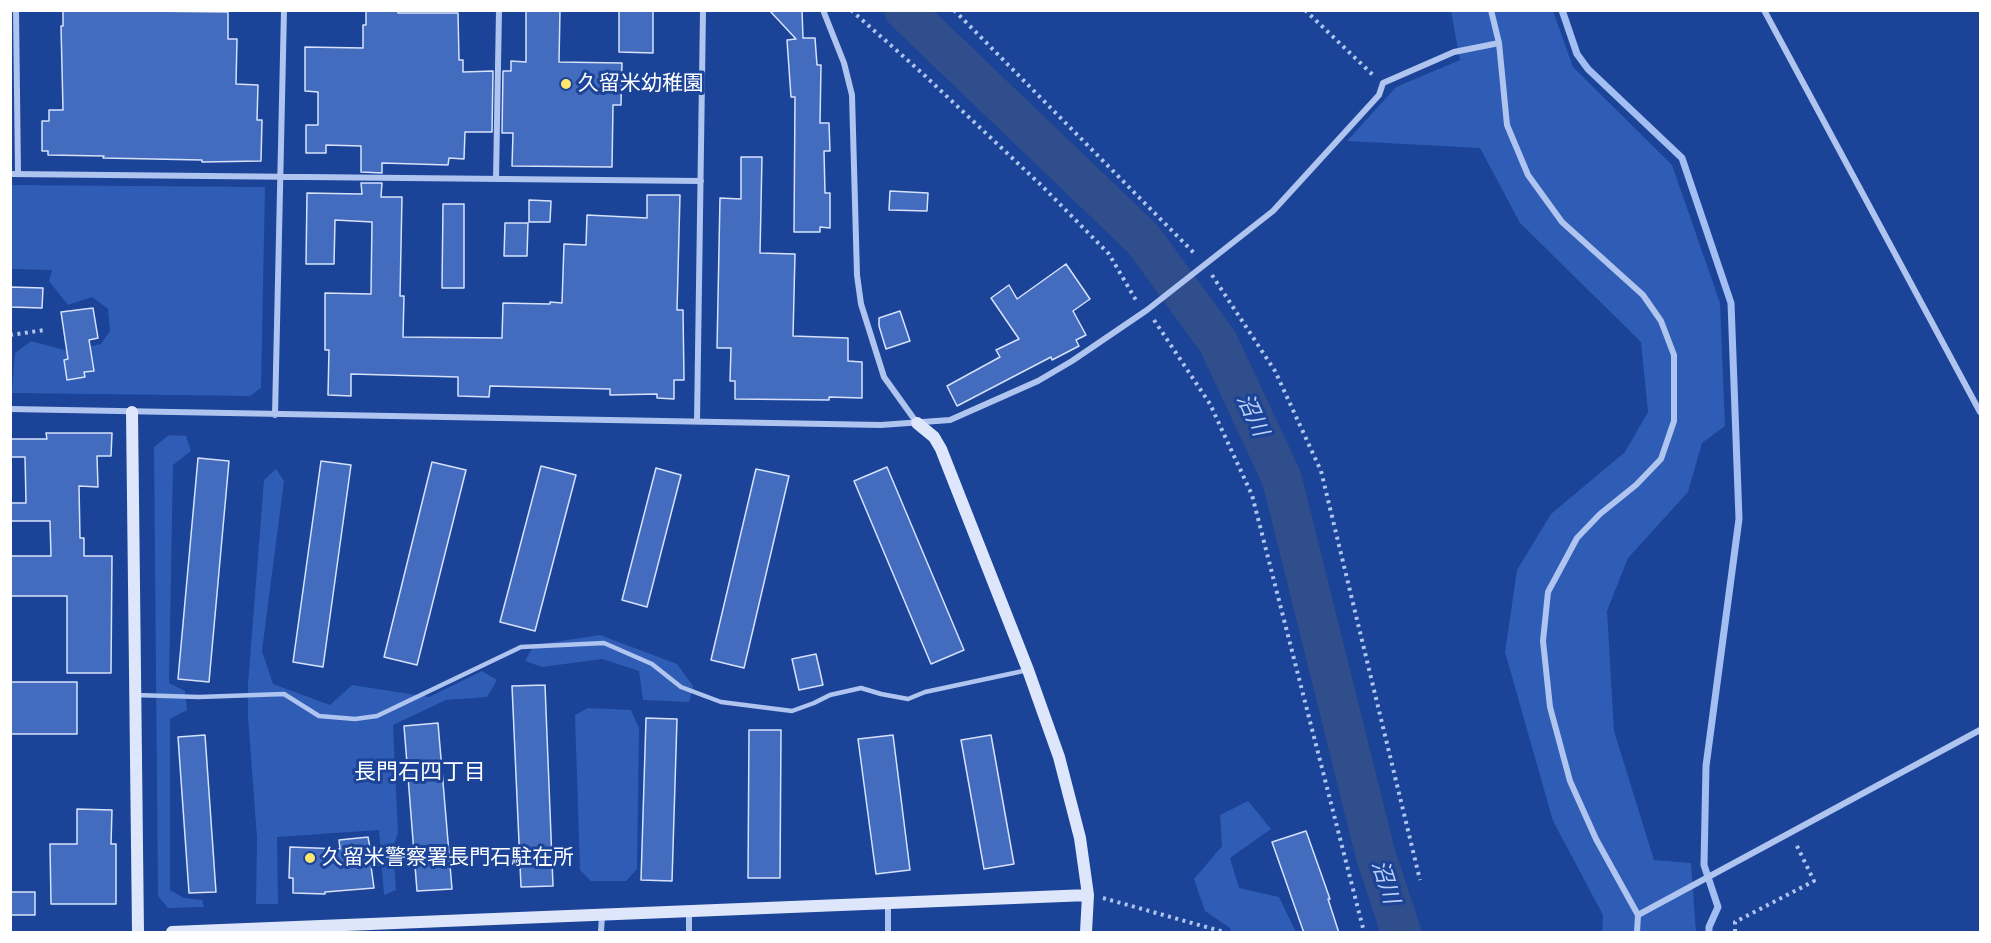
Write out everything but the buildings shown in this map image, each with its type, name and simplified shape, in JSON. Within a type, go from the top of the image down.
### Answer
[{"type":"street","points":[[16,10],[14,174],[701,181]]},
{"type":"street","points":[[275,415],[284,10]]},
{"type":"street","points":[[496,179],[499,10]]},
{"type":"street","points":[[697,421],[703,10]]},
{"type":"street","points":[[823,10],[844,63],[852,95],[856,274],[861,304],[884,377],[917,423],[934,437],[941,449],[1028,670],[1059,757],[1080,838],[1088,895],[1086,933]]},
{"type":"street","points":[[1491,10],[1499,43],[1508,124],[1528,175],[1562,222],[1643,296],[1661,321],[1674,355],[1674,421],[1661,459],[1636,485],[1600,514],[1577,538],[1548,592],[1543,641],[1550,707],[1570,781],[1596,839],[1638,915],[1637,933]]},
{"type":"street","points":[[1764,10],[1980,412]]},
{"type":"street","points":[[10,409],[881,425],[950,420],[1038,381],[1147,310],[1273,211],[1379,95],[1383,83],[1454,52],[1499,43]]},
{"type":"street","points":[[132,412],[138,933]]},
{"type":"street","points":[[1638,915],[1980,730]]},
{"type":"street","points":[[172,933],[1088,895]]},
{"type":"street","points":[[888,903],[888,933]]},
{"type":"street","points":[[689,911],[689,933]]},
{"type":"street","points":[[601,933],[602,915]]},
{"type":"lane","points":[[135,695],[199,697],[284,694],[319,716],[355,719],[377,716],[521,647],[604,644],[652,664],[681,687],[721,702],[792,711],[830,695],[861,688],[908,699],[925,692],[1028,670]]},
{"type":"path","points":[[851,10],[1043,187],[1109,254],[1134,299],[1147,310],[1210,404],[1252,495],[1364,933]]},
{"type":"path","points":[[954,10],[1205,264],[1275,371],[1321,471],[1420,880]]},
{"type":"path","points":[[1305,10],[1383,83]]},
{"type":"path","points":[[10,335],[45,330]]},
{"type":"path","points":[[1735,933],[1735,922],[1814,881],[1791,832]]},
{"type":"path","points":[[1088,895],[1113,900],[1224,933]]},
{"type":"shaded area","points":[[1451,11],[1553,11],[1573,67],[1672,165],[1720,303],[1725,426],[1702,443],[1688,492],[1628,558],[1607,611],[1614,731],[1654,860],[1691,863],[1696,932],[1602,932],[1603,915],[1553,821],[1505,652],[1517,570],[1551,514],[1625,452],[1648,412],[1641,342],[1520,223],[1480,148],[1347,141],[1396,87],[1460,60]]},
{"type":"shaded area","points":[[11,185],[265,187],[261,388],[250,396],[12,393],[15,353],[31,341],[68,351],[101,344],[110,331],[108,309],[92,297],[68,305],[49,281],[52,270],[11,269]]},
{"type":"shaded area","points":[[169,435],[186,436],[191,451],[173,465],[169,683],[185,691],[187,710],[170,719],[170,890],[184,898],[202,900],[204,907],[168,908],[158,896],[154,447]]},
{"type":"shaded area","points":[[276,469],[284,481],[262,651],[273,684],[330,705],[352,685],[429,697],[482,671],[497,680],[487,697],[446,700],[393,725],[398,833],[393,847],[396,890],[384,895],[379,830],[277,837],[278,904],[256,904],[257,838],[248,717],[248,684],[264,480]]},
{"type":"shaded area","points":[[600,635],[677,664],[693,686],[689,702],[643,700],[639,671],[602,659],[542,667],[525,661],[534,645]]},
{"type":"shaded area","points":[[588,708],[631,710],[639,728],[637,869],[626,881],[591,881],[580,870],[575,715]]},
{"type":"shaded area","points":[[1248,801],[1271,829],[1230,858],[1239,888],[1279,897],[1296,932],[1231,932],[1230,928],[1205,911],[1194,879],[1222,846],[1220,815]]},
{"type":"waterway","name":"沼川","points":[[904,10],[1143,239],[1218,342],[1282,479],[1375,853],[1401,932]]},
{"type":"waterway","points":[[1562,10],[1577,54],[1588,69],[1682,158],[1731,303],[1739,519],[1706,766],[1704,865],[1718,907],[1709,932]]},
{"type":"place","name":"久留米幼稚園","points":[[566,84]]},
{"type":"place","name":"久留米警察署長門石駐在所","points":[[310,858]]},
{"type":"district","name":"長門石四丁目","points":[[420,773]]}]
